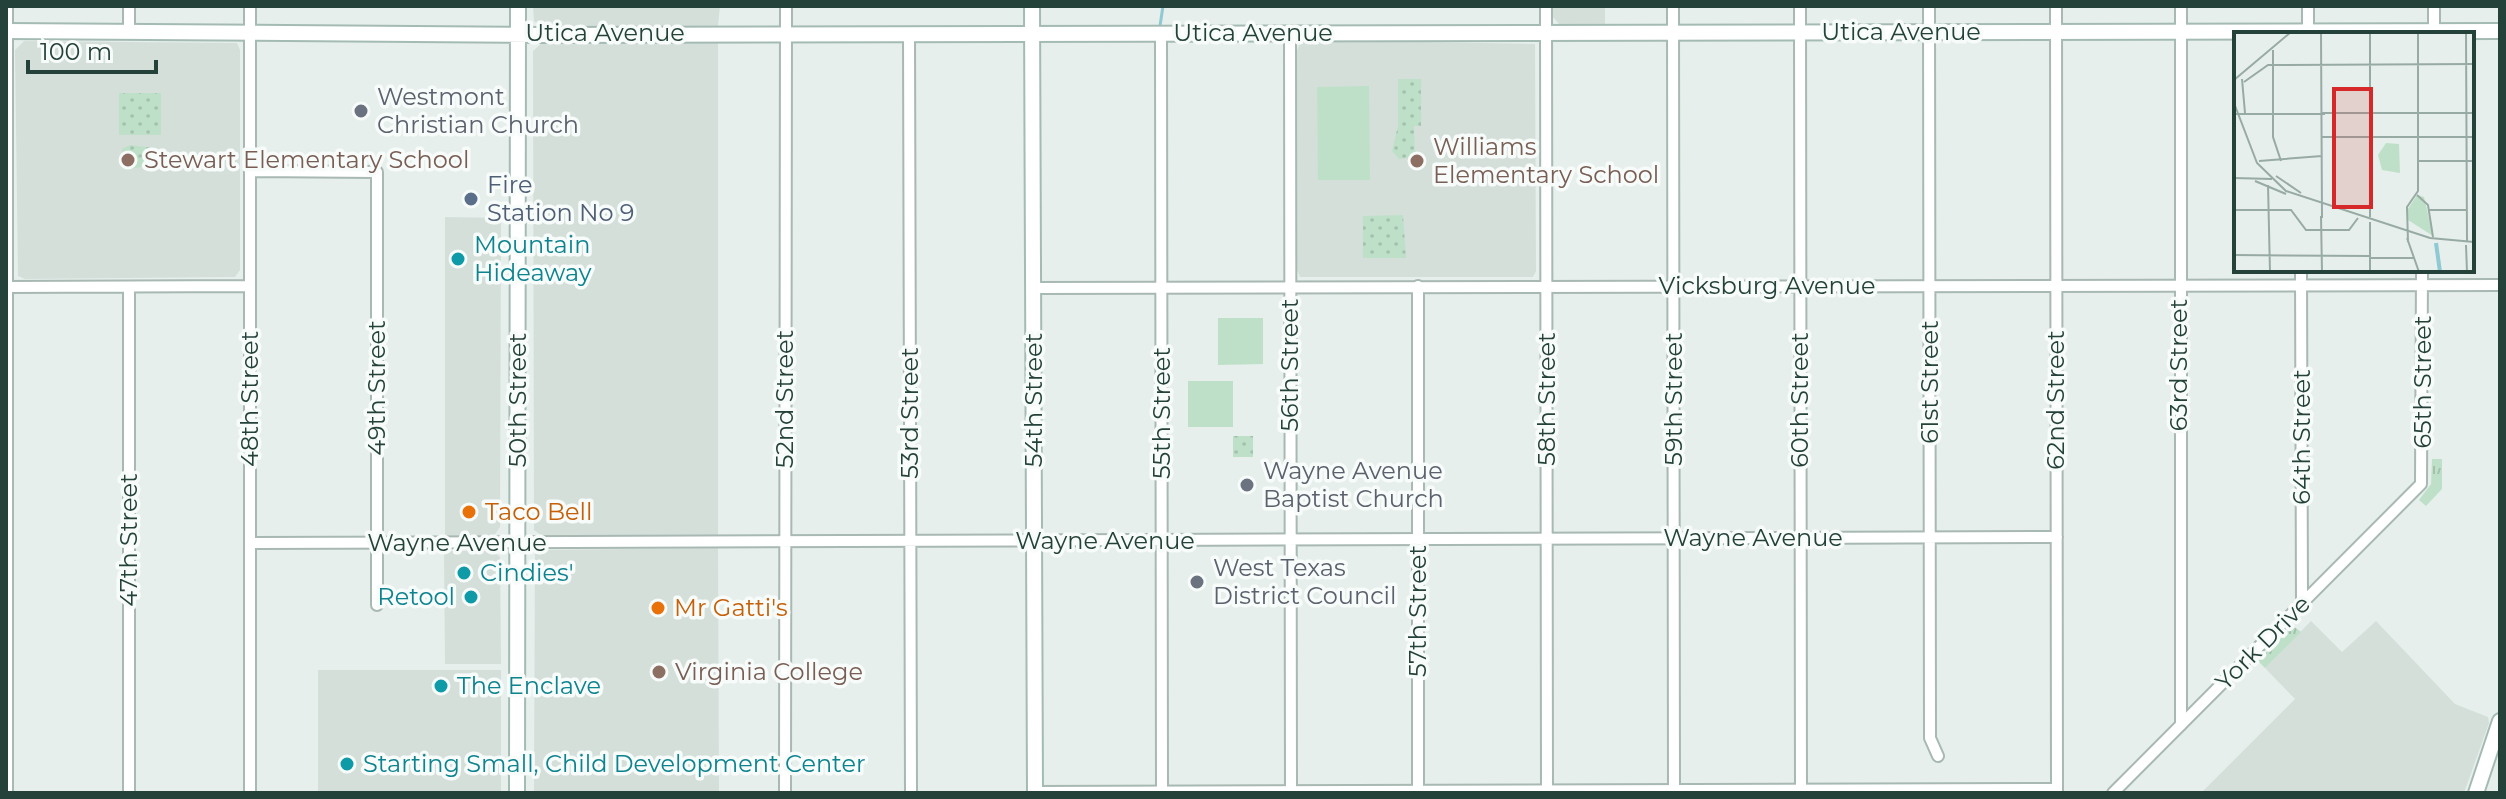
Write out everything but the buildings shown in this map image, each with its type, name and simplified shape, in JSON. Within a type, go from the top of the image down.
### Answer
[{"type":"street","points":[[7,6],[7,793]]},
{"type":"street","points":[[129,6],[129,31]]},
{"type":"street","name":"48th Street","points":[[250,6],[250,793]]},
{"type":"street","name":"50th Street","points":[[517,793],[518,6]]},
{"type":"street","name":"52nd Street","points":[[785,793],[786,6]]},
{"type":"street","name":"54th Street","points":[[1032,6],[1035,792]]},
{"type":"street","name":"58th Street","points":[[1546,6],[1547,792]]},
{"type":"street","name":"59th Street","points":[[1673,6],[1674,792]]},
{"type":"street","name":"60th Street","points":[[1800,6],[1801,792]]},
{"type":"street","name":"61st Street","points":[[1929,6],[1930,738],[1938,756]]},
{"type":"street","name":"62nd Street","points":[[2056,6],[2057,791]]},
{"type":"street","name":"63rd Street","points":[[2181,6],[2181,725]]},
{"type":"street","points":[[2303,32],[2308,6]]},
{"type":"street","points":[[2426,32],[2434,6]]},
{"type":"street","name":"Utica Avenue","points":[[6,31],[784,34],[2234,32]]},
{"type":"street","name":"Utica Avenue","points":[[2426,32],[2500,31]]},
{"type":"street","name":"55th Street","points":[[1161,33],[1162,792]]},
{"type":"street","name":"56th Street","points":[[1290,33],[1291,792]]},
{"type":"street","name":"53rd Street","points":[[909,34],[911,793]]},
{"type":"street","name":"49th Street","points":[[250,171],[377,172],[377,605]]},
{"type":"street","name":"64th Street","points":[[2301,272],[2302,604]]},
{"type":"street","name":"65th Street","points":[[2414,492],[2423,477],[2422,272]]},
{"type":"street","name":"Vicksburg Avenue","points":[[1033,288],[2500,285]]},
{"type":"street","points":[[7,287],[250,286]]},
{"type":"street","name":"57th Street","points":[[1418,286],[1418,791]]},
{"type":"street","name":"47th Street","points":[[129,287],[129,793]]},
{"type":"street","name":"York Drive","points":[[2113,793],[2414,492]]},
{"type":"street","name":"Wayne Avenue","points":[[250,543],[2057,537]]},
{"type":"street","points":[[2476,793],[2500,721]]},
{"type":"street","points":[[1035,792],[2057,791]]},
{"type":"shaded area","points":[[533,6],[720,6],[718,26],[540,26],[534,21]]},
{"type":"shaded area","points":[[1553,6],[1605,6],[1605,25],[1560,25],[1553,17]]},
{"type":"shaded area","name":"Stewart Elementary School","points":[[24,41],[237,43],[240,50],[240,270],[235,277],[25,279],[18,276],[15,50]]},
{"type":"shaded area","points":[[543,42],[718,42],[718,535],[542,536],[534,530],[533,51]]},
{"type":"shaded area","name":"Williams Elementary School","points":[[1300,42],[1535,44],[1536,271],[1533,277],[1300,277],[1297,270],[1297,51]]},
{"type":"shaded area","points":[[445,217],[501,218],[500,527],[493,537],[445,537]]},
{"type":"shaded area","points":[[718,548],[719,793],[534,793],[535,554],[543,550]]},
{"type":"shaded area","points":[[444,551],[493,551],[500,557],[501,664],[445,664]]},
{"type":"shaded area","points":[[2311,621],[2342,652],[2376,621],[2455,704],[2488,717],[2489,723],[2464,793],[2201,793],[2295,699],[2265,668]]},
{"type":"shaded area","points":[[318,670],[501,670],[501,793],[318,793]]},
{"type":"green space","points":[[1398,79],[1421,79],[1421,126],[1414,126],[1415,157],[1399,159],[1392,151],[1398,126]]},
{"type":"green space","points":[[1369,86],[1370,180],[1318,180],[1317,87]]},
{"type":"green space","points":[[119,93],[161,93],[161,135],[119,135]]},
{"type":"green space","points":[[130,145],[154,148],[153,165],[130,169],[123,166],[122,149]]},
{"type":"green space","points":[[1403,215],[1406,258],[1363,258],[1363,216]]},
{"type":"green space","points":[[1218,318],[1263,318],[1263,364],[1218,365]]},
{"type":"green space","points":[[1188,381],[1233,381],[1233,427],[1188,427]]},
{"type":"green space","points":[[1233,436],[1253,436],[1253,457],[1233,457]]},
{"type":"green space","points":[[2432,459],[2442,459],[2442,489],[2426,506],[2419,500],[2431,484]]},
{"type":"green space","points":[[2293,626],[2301,632],[2265,668],[2258,661]]},
{"type":"waterway","points":[[1160,26],[1163,6]]},
{"type":"place","name":"Westmont Christian Church","points":[[361,111]]},
{"type":"place","name":"Stewart Elementary School","points":[[128,160]]},
{"type":"place","name":"Williams Elementary School","points":[[1417,161]]},
{"type":"place","name":"Fire Station No 9","points":[[471,199]]},
{"type":"place","name":"Mountain Hideaway","points":[[458,259]]},
{"type":"place","name":"Wayne Avenue Baptist Church","points":[[1247,485]]},
{"type":"place","name":"Taco Bell","points":[[469,512]]},
{"type":"place","name":"Cindies'","points":[[464,573]]},
{"type":"place","name":"West Texas District Council","points":[[1197,582]]},
{"type":"place","name":"Retool","points":[[471,597]]},
{"type":"place","name":"Mr Gatti's","points":[[658,608]]},
{"type":"place","name":"Virginia College","points":[[659,672]]},
{"type":"place","name":"The Enclave","points":[[441,686]]},
{"type":"place","name":"Starting Small, Child Development Center","points":[[347,764]]}]
